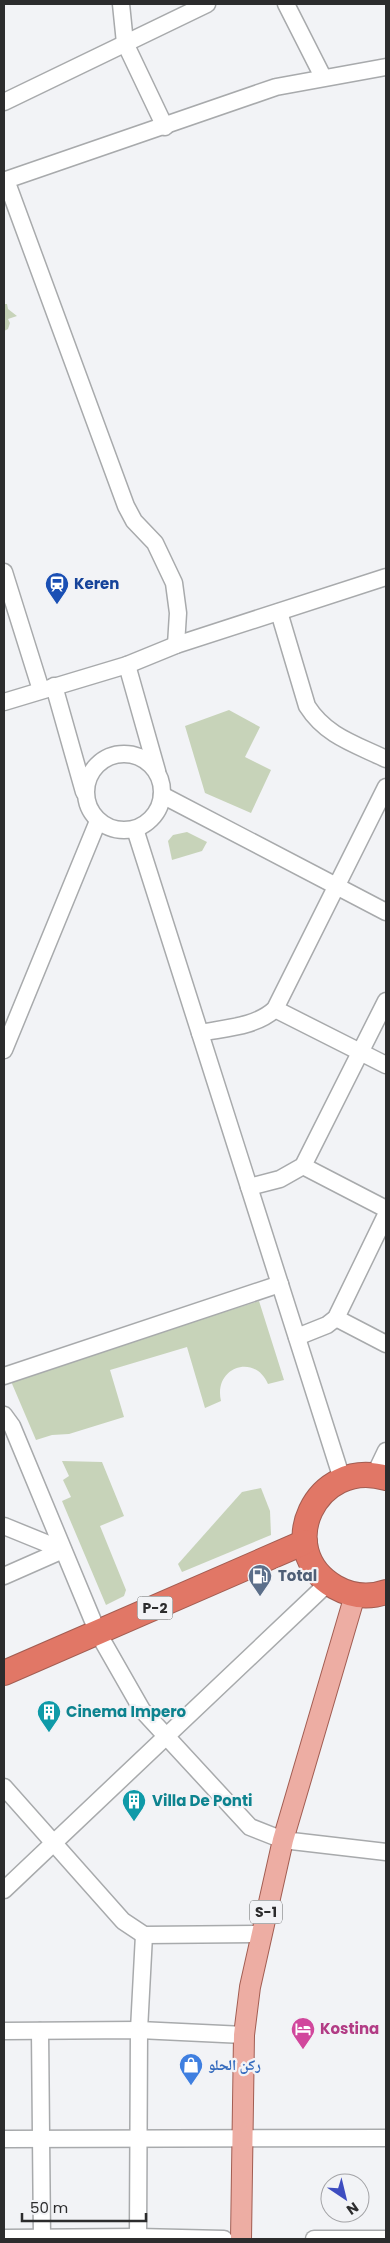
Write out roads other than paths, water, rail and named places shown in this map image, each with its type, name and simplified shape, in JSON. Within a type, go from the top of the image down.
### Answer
[{"type":"highway","points":[[381,1476],[358,1474],[342,1479],[321,1494],[313,1504],[307,1522],[305,1542],[313,1564],[328,1583],[340,1590],[355,1595],[370,1596],[386,1592]]},
{"type":"highway","name":"P-2","points":[[4,1674],[305,1542]]},
{"type":"main road","name":"S-1","points":[[241,2239],[244,2035],[250,1987],[283,1840],[355,1595]]},
{"type":"street","points":[[121,4],[125,43],[165,127]]},
{"type":"street","points":[[4,102],[207,4]]},
{"type":"street","points":[[286,4],[323,77]]},
{"type":"street","points":[[176,645],[178,614],[174,583],[155,543],[134,521],[126,506],[5,181],[276,87],[386,67]]},
{"type":"street","points":[[4,572],[91,811],[98,821],[122,830],[135,829],[145,824],[154,816],[162,795],[159,776],[127,665]]},
{"type":"street","points":[[4,702],[127,665],[176,645],[386,577]]},
{"type":"street","points":[[279,612],[307,706],[315,719],[328,731],[386,759]]},
{"type":"street","points":[[86,800],[89,776],[96,766],[106,758],[118,754],[130,754],[142,758],[152,765],[159,776]]},
{"type":"street","points":[[200,1033],[256,1021],[267,1016],[275,1009],[386,787]]},
{"type":"street","points":[[162,795],[386,912]]},
{"type":"street","points":[[4,1050],[98,821]]},
{"type":"street","points":[[135,829],[342,1479]]},
{"type":"street","points":[[249,1187],[280,1179],[303,1166],[386,1001]]},
{"type":"street","points":[[275,1009],[386,1065]]},
{"type":"street","points":[[303,1166],[386,1209]]},
{"type":"street","points":[[297,1337],[327,1325],[336,1318],[386,1215]]},
{"type":"street","points":[[4,1376],[280,1284]]},
{"type":"street","points":[[336,1318],[386,1344]]},
{"type":"street","points":[[4,1415],[12,1426],[98,1633],[142,1710],[250,1827],[283,1840],[386,1852]]},
{"type":"street","points":[[381,1476],[386,1451]]},
{"type":"street","points":[[4,1526],[63,1550]]},
{"type":"street","points":[[4,1576],[63,1550]]},
{"type":"street","points":[[4,1890],[328,1583]]},
{"type":"street","points":[[4,1787],[123,1921],[144,1935],[262,1934]]},
{"type":"street","points":[[138,2238],[139,2030],[144,1935]]},
{"type":"street","points":[[4,2031],[139,2030],[244,2035]]},
{"type":"street","points":[[40,2031],[42,2239]]},
{"type":"street","points":[[4,2139],[241,2140],[386,2138]]},
{"type":"street","points":[[4,2238],[224,2239]]},
{"type":"street","points":[[314,2239],[386,2239]]},
{"type":"place","name":"Keren","points":[[57,605]]},
{"type":"place","name":"Total","points":[[260,1597]]},
{"type":"place","name":"Cinema Impero","points":[[49,1733]]},
{"type":"place","name":"Villa De Ponti","points":[[134,1822]]},
{"type":"place","name":"Kostina","points":[[303,2050]]},
{"type":"place","name":"ركن الحلو","points":[[191,2086]]}]
